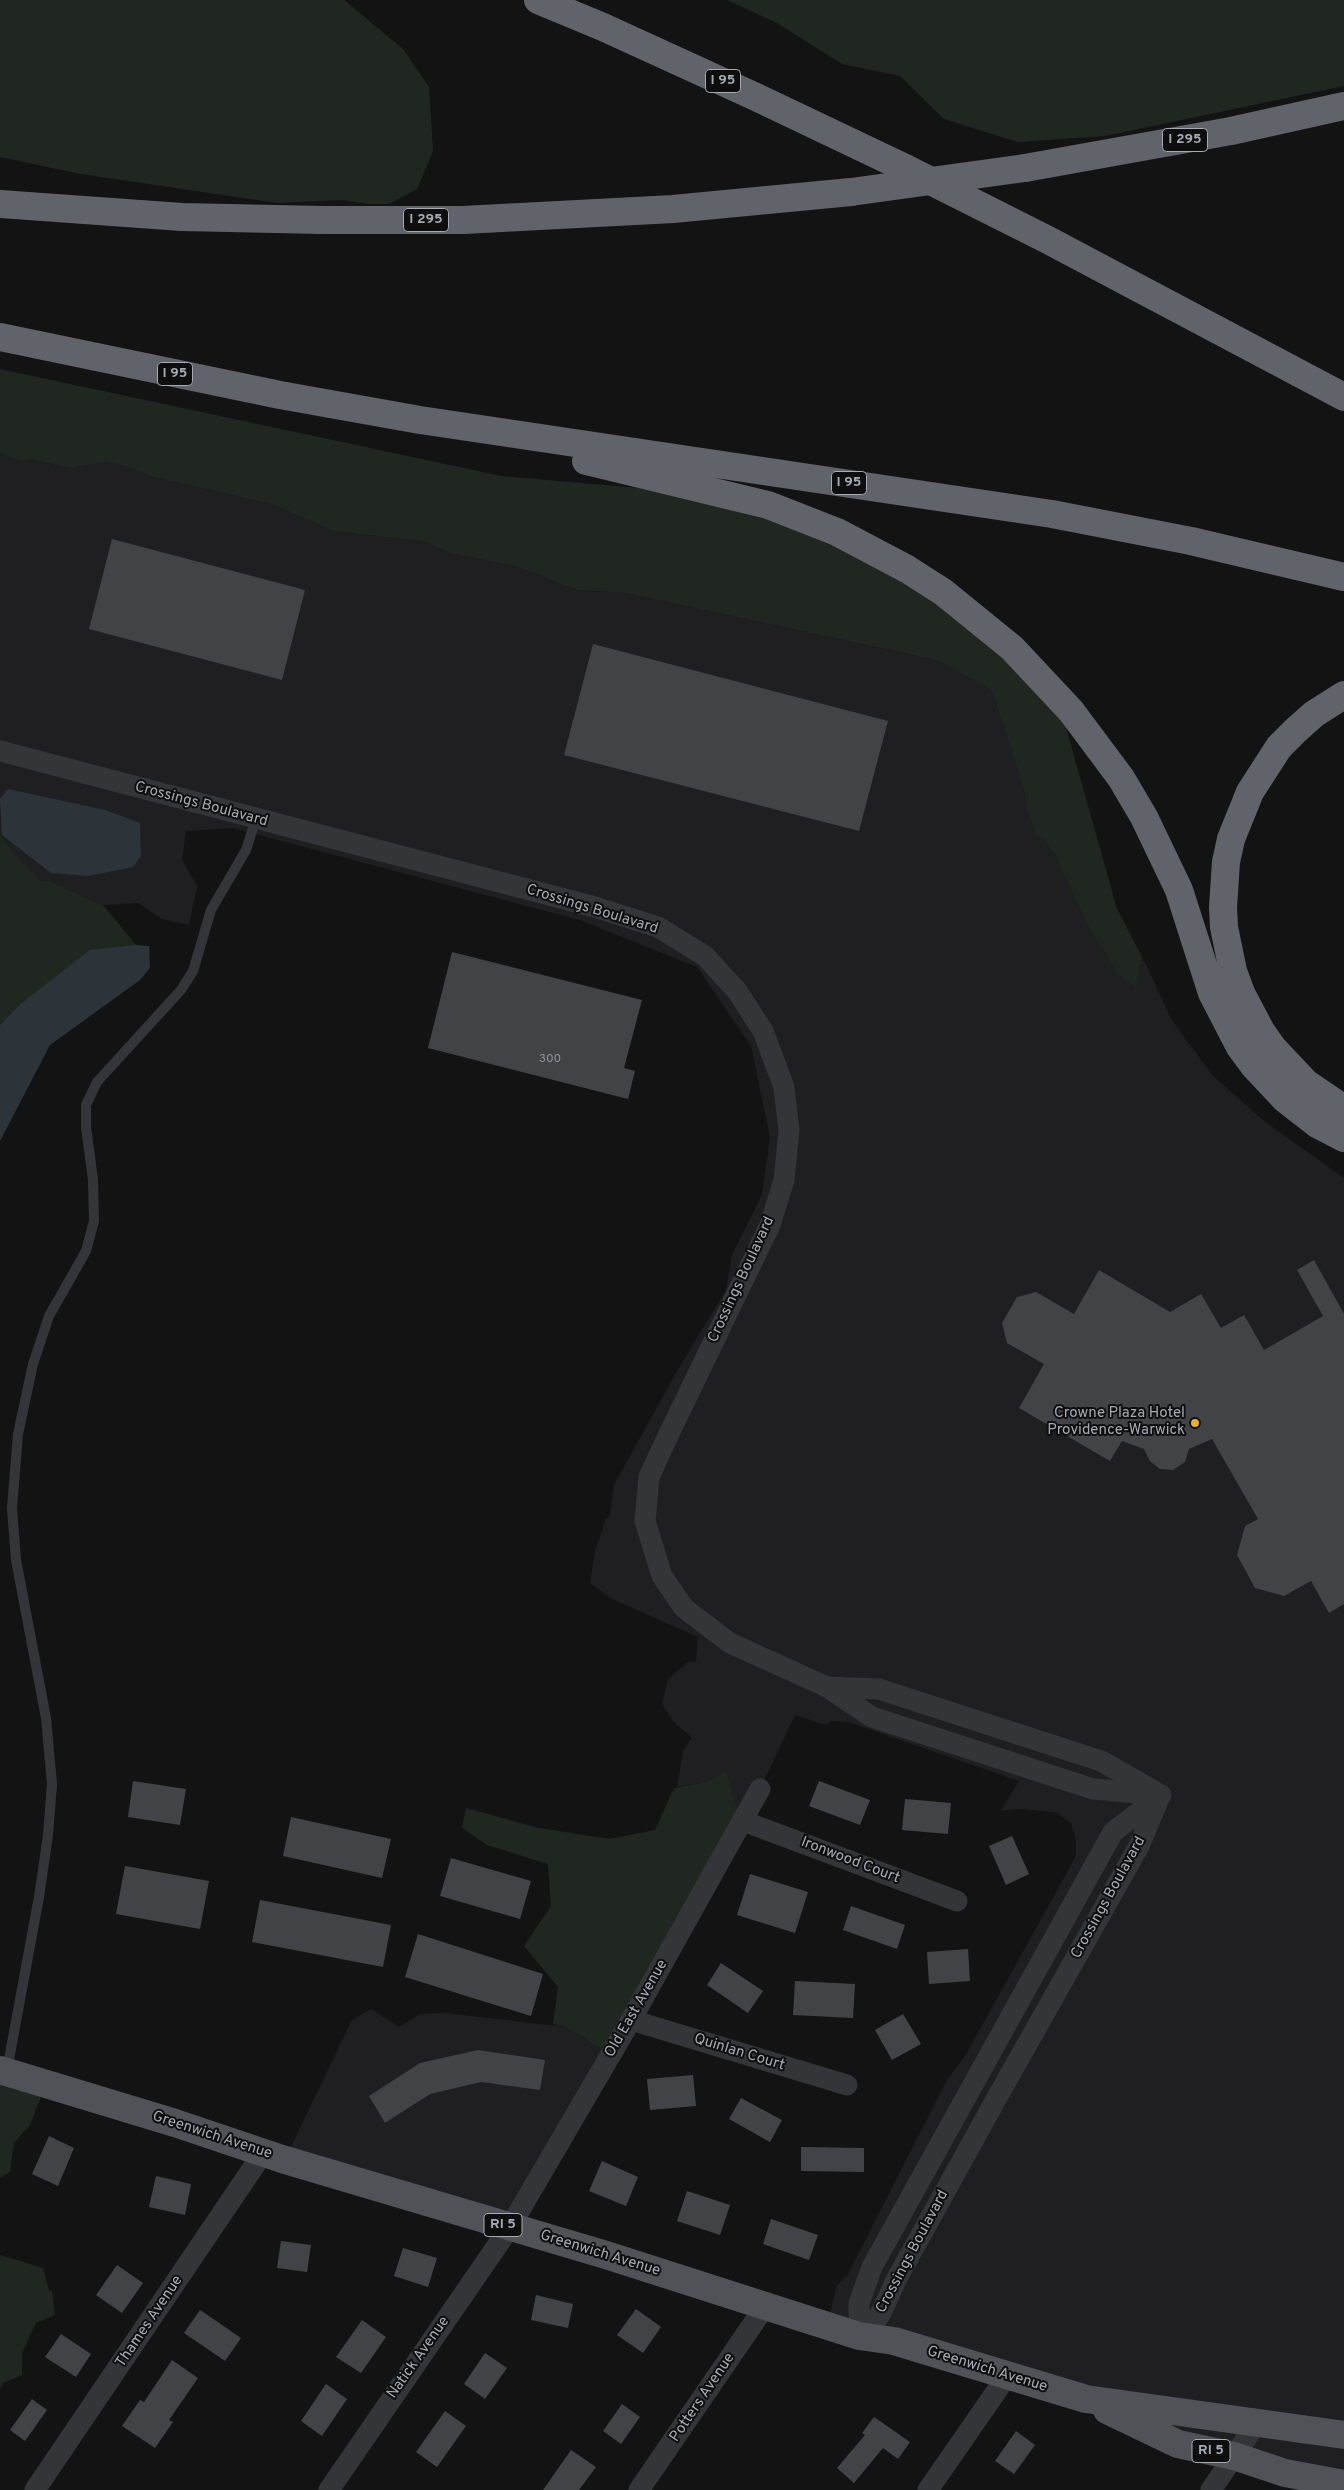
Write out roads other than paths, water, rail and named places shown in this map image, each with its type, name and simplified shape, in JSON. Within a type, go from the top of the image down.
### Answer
[{"type":"highway","name":"I 95","points":[[538,0],[720,80],[905,168],[1048,240],[1344,397]]},
{"type":"highway","name":"I 295","points":[[0,204],[182,217],[427,220],[673,209],[851,192],[1025,168],[1223,132],[1344,106]]},
{"type":"highway","name":"I 95","points":[[0,337],[351,408],[490,431],[1044,513],[1191,541],[1344,577]]},
{"type":"highway","points":[[351,408],[716,491],[768,505],[803,517],[863,544],[943,592],[1012,648],[1066,705],[1122,778],[1180,890],[1212,993],[1240,1048],[1285,1099],[1317,1124],[1344,1138]]},
{"type":"highway","points":[[1344,695],[1314,714],[1279,747],[1250,792],[1231,839],[1226,862],[1223,907],[1224,927],[1233,971],[1241,993],[1261,1031],[1273,1048],[1306,1083],[1344,1108]]},
{"type":"main road","name":"Greenwich Avenue","points":[[3,2071],[859,2336],[894,2341],[1086,2399],[1256,2424],[1340,2434]]},
{"type":"main road","name":"Greenwich Avenue","points":[[1086,2399],[1178,2444],[1234,2456],[1284,2473],[1344,2484]]},
{"type":"street","name":"Crossings Boulavard","points":[[0,750],[595,907],[658,927],[705,956],[737,991],[763,1031],[784,1087],[789,1131],[784,1180],[770,1225],[649,1478],[645,1521],[662,1576],[684,1608],[730,1643],[827,1687],[872,1717],[1093,1789],[1161,1795]]},
{"type":"street","name":"Crossings Boulavard","points":[[827,1687],[879,1689],[1100,1761],[1161,1795]]},
{"type":"street","name":"Old East Avenue","points":[[510,2227],[631,2020],[760,1789]]},
{"type":"street","name":"Crossings Boulavard","points":[[859,2336],[871,2326],[882,2311],[896,2280],[984,2120],[1139,1846],[1161,1795]]},
{"type":"street","name":"Crossings Boulavard","points":[[859,2336],[859,2303],[872,2267],[1113,1832],[1161,1795]]},
{"type":"street","name":"Ironwood Court","points":[[742,1821],[956,1901]]},
{"type":"street","name":"Quinlan Court","points":[[631,2020],[847,2085]]},
{"type":"street","name":"Thames Avenue","points":[[35,2490],[263,2153]]},
{"type":"street","name":"Natick Avenue","points":[[329,2490],[510,2227]]},
{"type":"street","name":"Potters Avenue","points":[[639,2490],[766,2306]]},
{"type":"street","points":[[928,2490],[1007,2376]]},
{"type":"street","points":[[1211,2490],[1256,2424]]},
{"type":"lane","points":[[3,2071],[39,1897],[48,1835],[52,1784],[46,1718],[16,1560],[12,1508],[18,1434],[33,1364],[49,1316],[86,1250],[94,1221],[93,1180],[86,1128],[86,1105],[97,1082],[181,990],[193,971],[211,910],[246,850],[256,819]]},
{"type":"place","name":"Crowne Plaza Hotel Providence-Warwick","points":[[1195,1423]]}]
